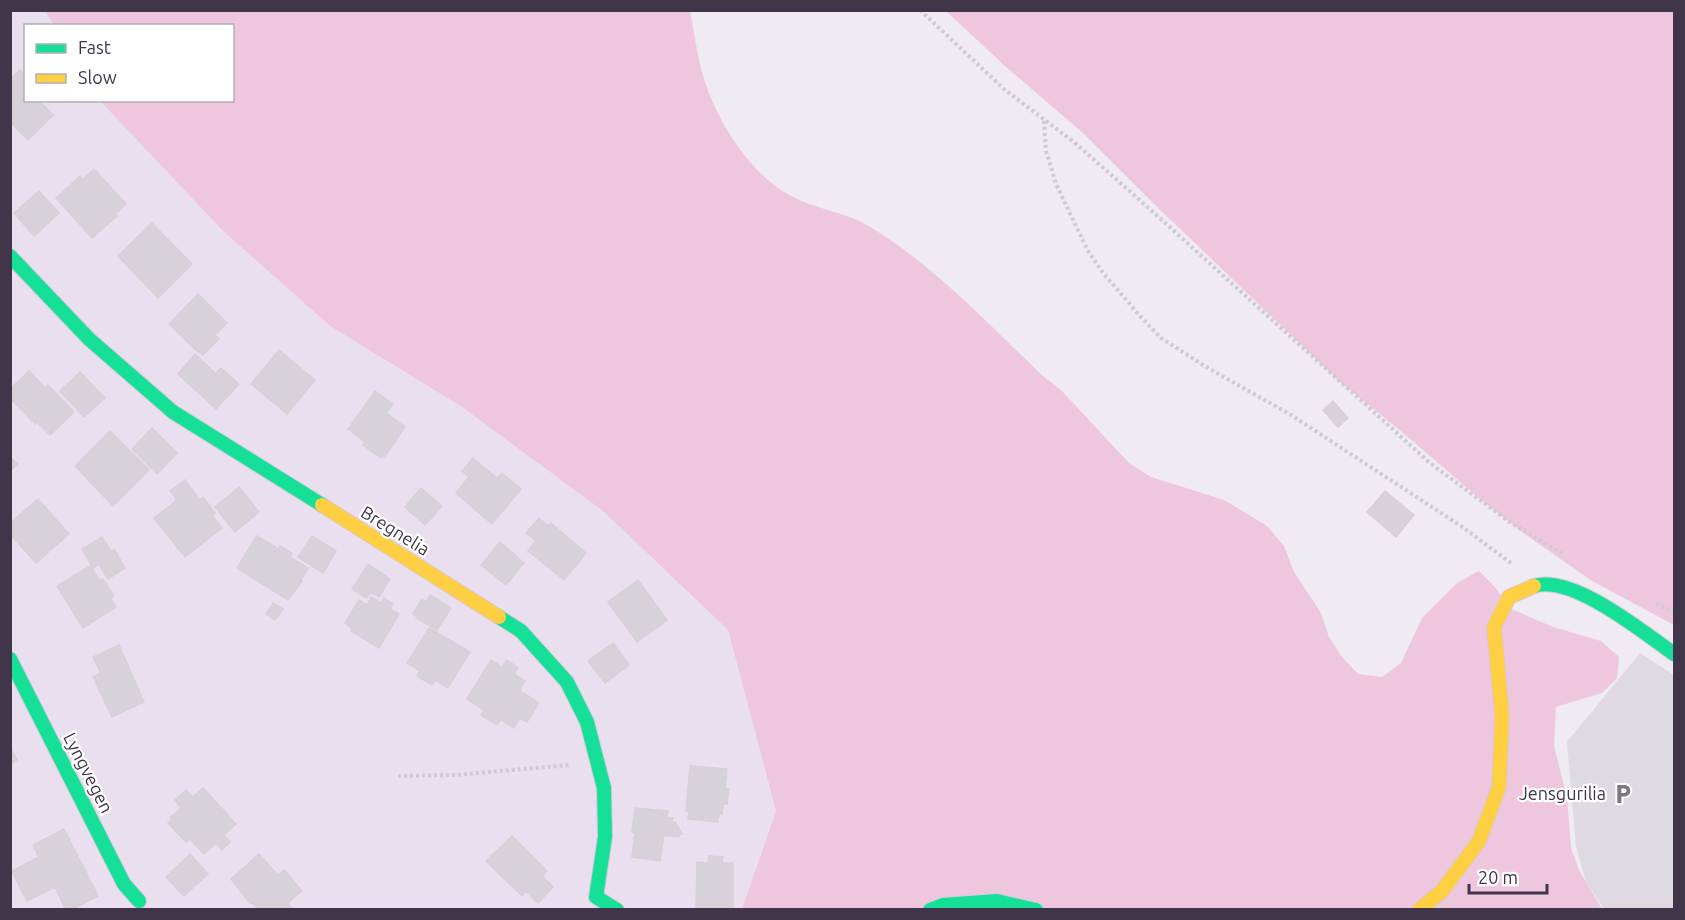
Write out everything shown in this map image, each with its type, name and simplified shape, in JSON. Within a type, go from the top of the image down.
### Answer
[{"type":"street","name":"Bregnelia","points":[[10,256],[89,339],[172,412],[521,631],[567,682],[587,722],[604,788],[605,837],[596,897],[618,909]]},
{"type":"street","points":[[1419,909],[1442,891],[1479,841],[1499,788],[1502,716],[1494,627],[1509,597],[1540,584],[1560,585],[1582,594],[1621,617],[1674,654]]},
{"type":"street","name":"Lyngvegen","points":[[10,658],[124,884],[139,901]]},
{"type":"street","points":[[930,909],[943,904],[997,902],[1036,909]]},
{"type":"path","points":[[920,10],[1004,89],[1075,143],[1142,201],[1430,462],[1511,523],[1569,558]]},
{"type":"path","points":[[1044,120],[1046,151],[1056,184],[1088,251],[1104,274],[1161,338],[1208,368],[1291,415],[1464,528],[1540,584]]},
{"type":"path","points":[[1647,600],[1674,612]]},
{"type":"path","points":[[398,776],[465,774],[598,762]]},
{"type":"shaded area","points":[[10,11],[45,11],[53,24],[24,24],[24,102],[101,102],[224,232],[330,326],[462,407],[603,511],[728,630],[776,811],[742,909],[11,909]]},
{"type":"shaded area","points":[[45,11],[690,11],[700,64],[711,99],[740,149],[765,177],[795,198],[867,225],[915,258],[1061,390],[1129,463],[1151,477],[1224,500],[1267,526],[1284,546],[1294,572],[1321,613],[1329,637],[1342,657],[1358,674],[1382,677],[1401,663],[1422,618],[1457,583],[1479,571],[1495,587],[1509,608],[1553,627],[1601,641],[1619,657],[1617,678],[1602,693],[1556,707],[1554,746],[1567,798],[1571,848],[1579,870],[1602,909],[742,909],[776,811],[728,630],[603,511],[462,407],[330,326],[224,232],[101,102],[234,102],[234,24],[53,24]]},
{"type":"shaded area","points":[[946,11],[1674,11],[1674,625],[1592,581],[1522,532],[1340,382],[1083,133],[1006,67]]},
{"type":"shaded area","name":"Jensgurilia","points":[[1640,653],[1674,675],[1674,909],[1604,909],[1586,882],[1576,846],[1567,742]]},
{"type":"building","points":[[20,70],[24,73],[24,102],[40,102],[53,115],[28,140],[10,122],[10,79]]},
{"type":"building","points":[[94,169],[126,204],[115,214],[117,216],[92,238],[56,198],[80,176],[83,179]]},
{"type":"building","points":[[39,191],[59,213],[34,236],[14,213]]},
{"type":"building","points":[[152,223],[192,264],[158,298],[118,256]]},
{"type":"building","points":[[198,294],[227,323],[215,335],[219,339],[203,355],[169,324]]},
{"type":"building","points":[[279,350],[315,380],[287,414],[251,384]]},
{"type":"building","points":[[195,354],[215,373],[203,387],[201,386],[196,391],[178,374]]},
{"type":"building","points":[[221,368],[239,384],[216,409],[198,392]]},
{"type":"building","points":[[29,371],[45,388],[48,385],[74,412],[50,435],[37,422],[35,424],[10,398],[10,389]]},
{"type":"building","points":[[80,372],[105,398],[84,417],[60,391]]},
{"type":"building","points":[[375,391],[393,404],[386,413],[405,427],[385,456],[381,458],[363,445],[365,442],[348,429]]},
{"type":"building","points":[[1333,401],[1348,418],[1338,427],[1323,410]]},
{"type":"building","points":[[152,428],[177,453],[157,474],[132,449]]},
{"type":"building","points":[[110,431],[149,470],[113,506],[75,466]]},
{"type":"building","points":[[10,457],[18,464],[10,471]]},
{"type":"building","points":[[473,458],[497,478],[502,473],[521,489],[492,524],[456,493],[469,477],[462,471]]},
{"type":"building","points":[[185,480],[200,500],[203,497],[215,513],[212,516],[222,528],[185,557],[154,518],[177,500],[170,491]]},
{"type":"building","points":[[239,487],[259,512],[235,532],[215,507]]},
{"type":"building","points":[[421,488],[442,506],[425,525],[405,507]]},
{"type":"building","points":[[1385,491],[1414,515],[1396,537],[1367,512]]},
{"type":"building","points":[[38,499],[69,534],[36,563],[10,534],[10,523]]},
{"type":"building","points":[[539,518],[548,526],[551,523],[586,553],[564,580],[528,551],[536,541],[526,533]]},
{"type":"building","points":[[257,536],[278,549],[280,546],[292,553],[290,557],[308,568],[302,581],[288,600],[237,568]]},
{"type":"building","points":[[312,536],[336,551],[323,573],[298,557]]},
{"type":"building","points":[[102,537],[111,551],[114,549],[125,568],[108,579],[99,564],[93,568],[82,549]]},
{"type":"building","points":[[500,542],[524,563],[506,585],[481,565]]},
{"type":"building","points":[[368,564],[390,579],[379,597],[371,592],[366,598],[352,589]]},
{"type":"building","points":[[90,566],[100,581],[103,579],[114,596],[111,598],[116,607],[83,628],[57,586]]},
{"type":"building","points":[[638,580],[667,620],[637,642],[608,602]]},
{"type":"building","points":[[430,595],[451,608],[437,630],[413,614],[422,599],[426,602]]},
{"type":"building","points":[[371,597],[381,603],[384,598],[393,604],[390,609],[399,614],[379,648],[351,631],[352,628],[345,623],[359,600],[367,605]]},
{"type":"building","points":[[273,603],[283,609],[275,620],[266,614]]},
{"type":"building","points":[[429,628],[470,652],[448,688],[435,680],[432,685],[417,676],[420,671],[407,663]]},
{"type":"building","points":[[613,643],[629,665],[605,683],[588,661]]},
{"type":"building","points":[[119,645],[144,702],[112,717],[93,677],[101,673],[93,657]]},
{"type":"building","points":[[491,660],[502,667],[507,660],[518,668],[514,674],[525,681],[497,725],[481,715],[484,710],[467,699]]},
{"type":"building","points":[[519,690],[539,703],[527,722],[520,718],[514,728],[501,720]]},
{"type":"building","points":[[10,748],[17,760],[10,764]]},
{"type":"building","points":[[690,766],[727,769],[725,789],[729,789],[727,804],[723,804],[718,822],[688,819],[689,811],[686,811]]},
{"type":"building","points":[[203,788],[236,824],[224,835],[230,842],[222,850],[216,843],[204,854],[190,839],[186,842],[168,823],[181,808],[175,800],[186,790],[193,797]]},
{"type":"building","points":[[635,808],[668,811],[667,817],[673,818],[673,823],[675,822],[682,834],[679,837],[632,832]]},
{"type":"building","points":[[64,829],[98,896],[71,910],[66,910],[55,887],[27,901],[12,871],[39,857],[33,845]]},
{"type":"building","points":[[635,832],[664,835],[660,861],[632,857]]},
{"type":"building","points":[[512,836],[547,871],[542,876],[553,887],[538,903],[526,891],[522,896],[486,861]]},
{"type":"building","points":[[190,854],[208,874],[184,896],[166,877]]},
{"type":"building","points":[[259,854],[278,875],[284,870],[302,891],[288,903],[293,910],[258,910],[231,879]]},
{"type":"building","points":[[709,856],[723,857],[722,863],[733,863],[733,910],[696,910],[697,862],[708,863]]},
{"type":"traffic: fast","points":[[10,256],[89,339],[173,412],[322,505]]},
{"type":"traffic: fast","points":[[1534,586],[1550,585],[1568,588],[1587,596],[1607,607],[1674,654]]},
{"type":"traffic: fast","points":[[499,617],[521,631],[567,682],[587,722],[604,788],[605,837],[596,897],[617,910]]},
{"type":"traffic: fast","points":[[10,659],[124,884],[139,901]]},
{"type":"traffic: fast","points":[[930,910],[943,905],[997,901],[1036,910]]},
{"type":"traffic: slow","points":[[322,505],[499,617]]},
{"type":"traffic: slow","points":[[1419,910],[1442,891],[1479,841],[1499,787],[1502,716],[1494,627],[1509,597],[1534,586]]},
{"type":"place","name":"Jensgurilia","points":[[1623,794]]}]
